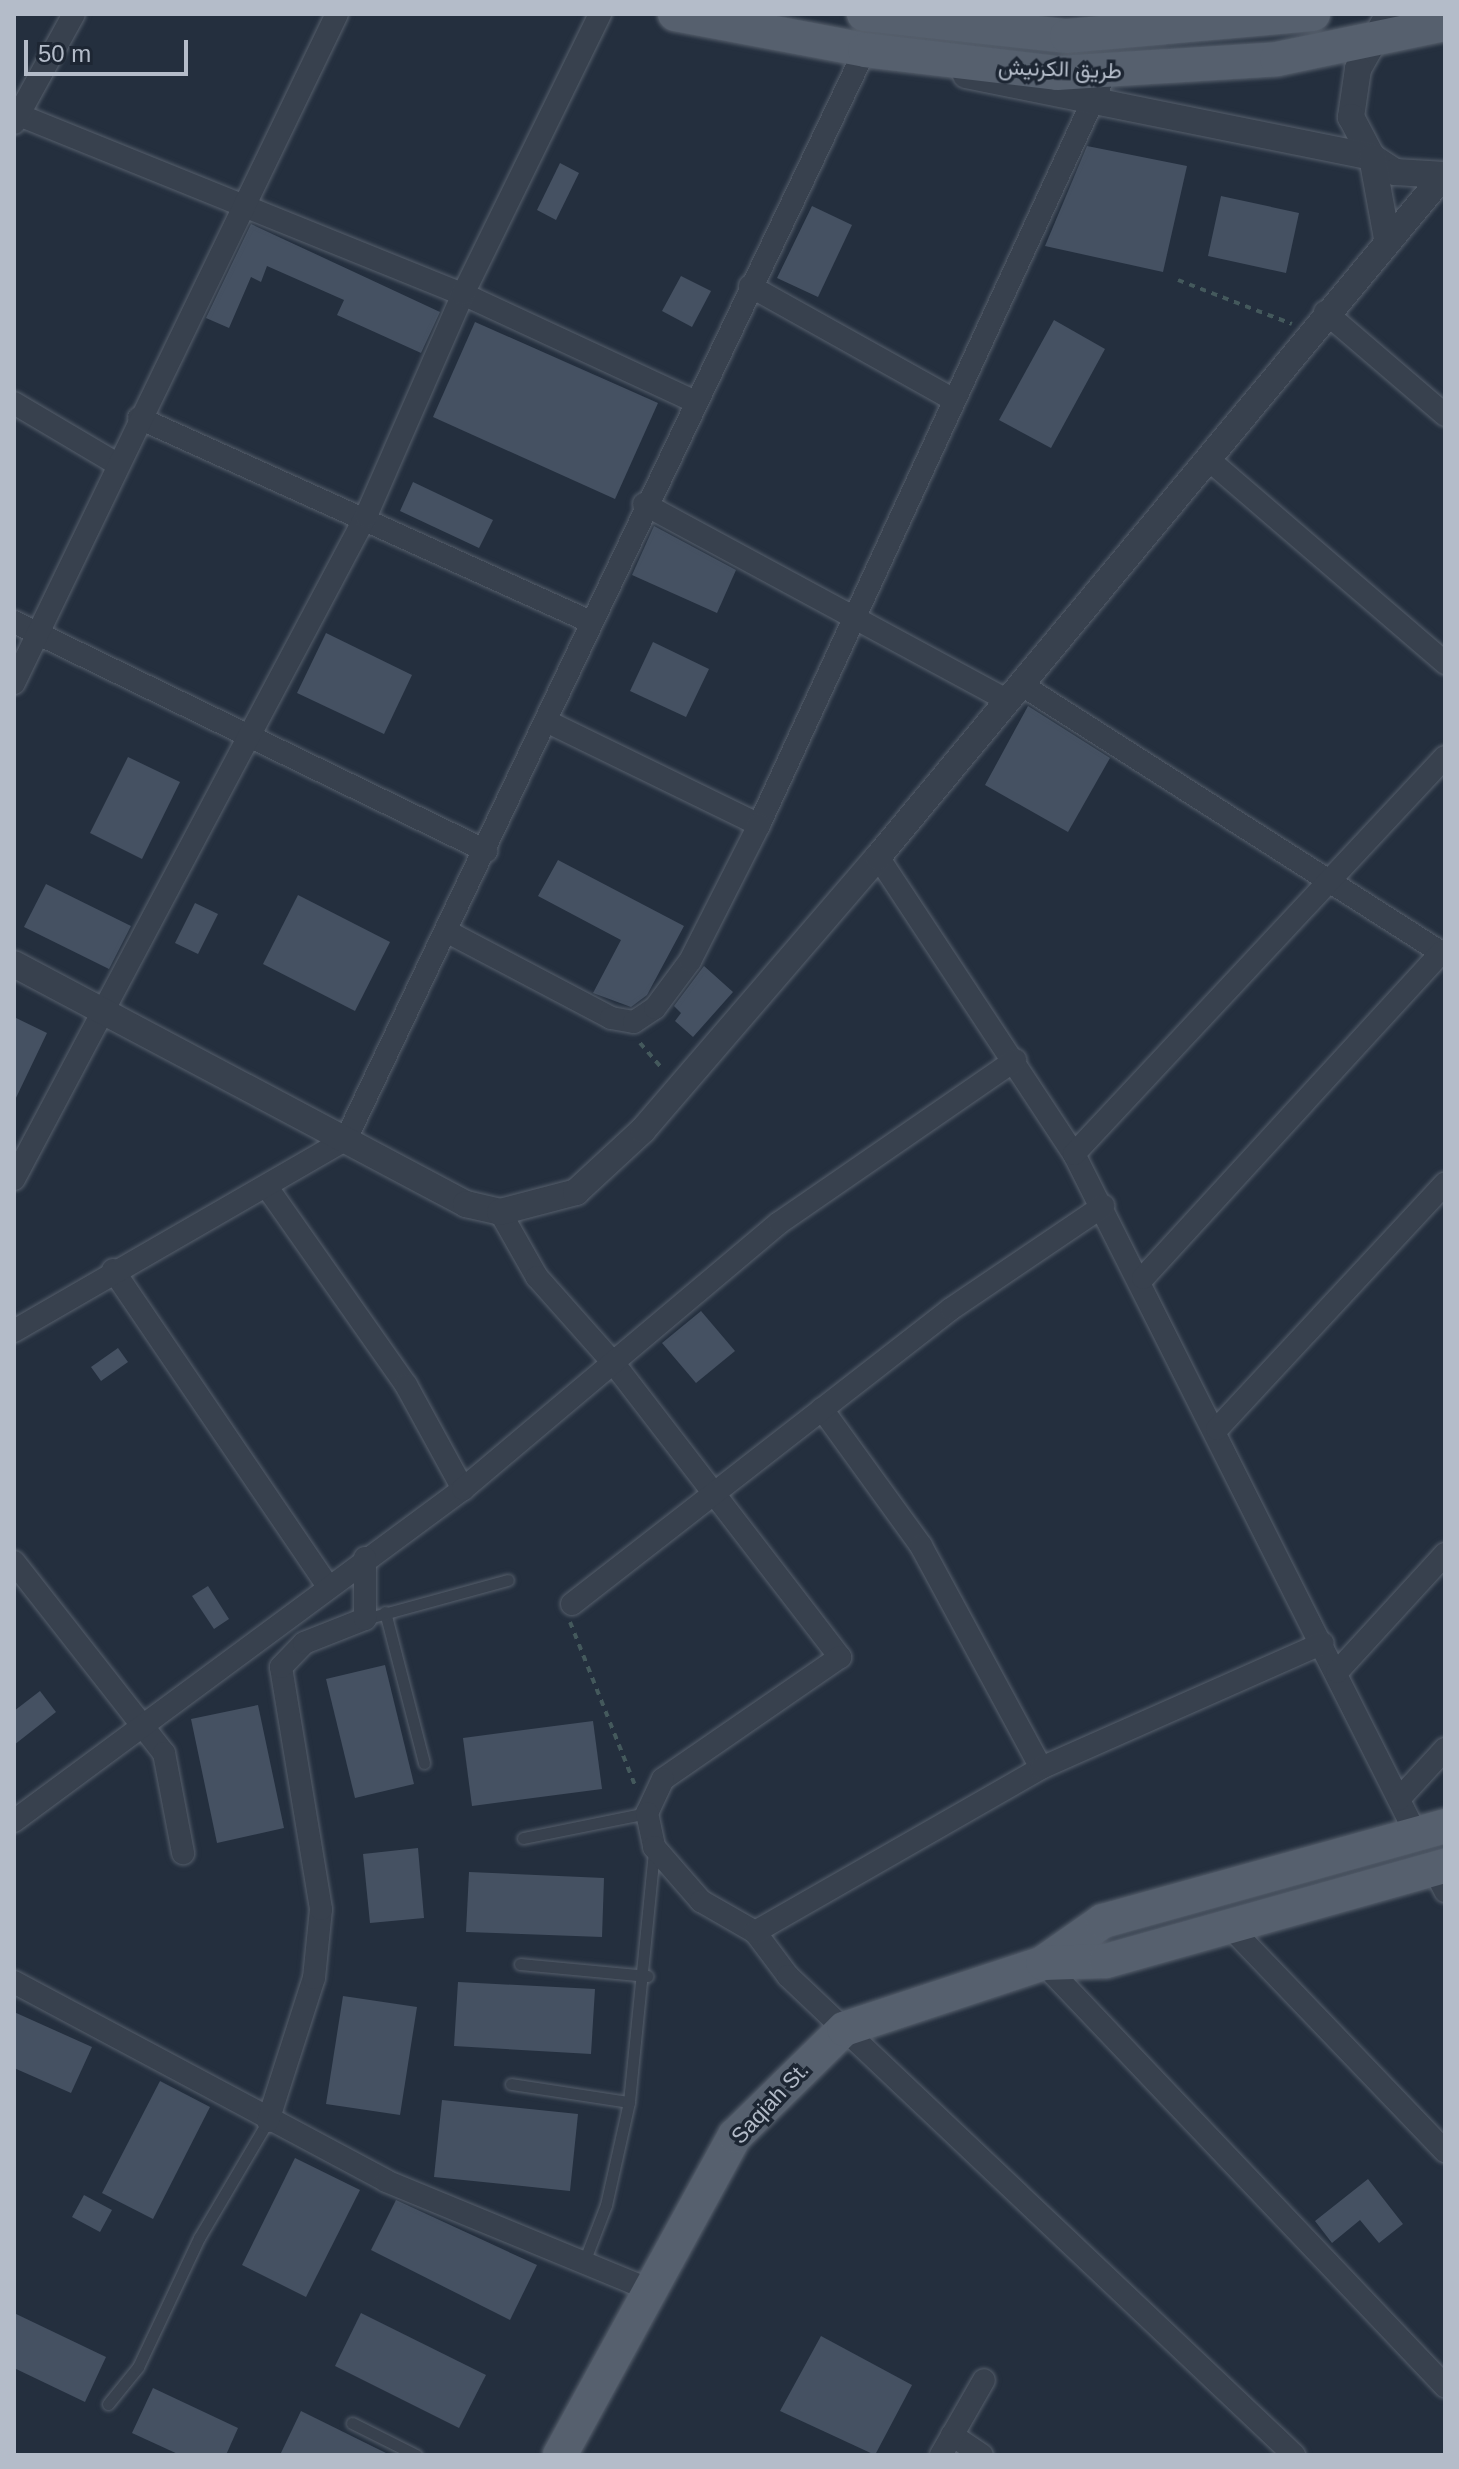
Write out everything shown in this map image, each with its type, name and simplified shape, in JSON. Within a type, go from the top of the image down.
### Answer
[{"type":"main road","name":"طريق الكرنيش","points":[[675,14],[865,50],[1057,73],[1183,71],[1381,28],[1439,23]]},
{"type":"main road","name":"طريق الكرنيش","points":[[864,14],[1067,36],[1313,14]]},
{"type":"main road","points":[[1043,1963],[1103,1921],[1431,1830]]},
{"type":"main road","points":[[1043,1963],[1106,1961],[1229,1926],[1441,1875]]},
{"type":"main road","name":"Saqiah St.","points":[[560,2455],[735,2136],[844,2029],[1043,1963]]},
{"type":"street","points":[[74,14],[15,117],[463,294],[694,401]]},
{"type":"street","points":[[14,683],[139,418],[337,14]]},
{"type":"street","points":[[14,1179],[366,516],[463,294],[600,14]]},
{"type":"street","points":[[1381,28],[1350,92],[1351,117],[1372,157],[1387,239]]},
{"type":"street","points":[[14,1331],[113,1270],[269,1190],[346,1139],[448,932],[644,504],[865,50],[1090,106],[1372,157],[1395,172],[1444,178]]},
{"type":"street","points":[[448,932],[611,1018],[634,1022],[655,1008],[690,961],[759,825],[853,615],[1106,72]]},
{"type":"street","points":[[14,964],[466,1204],[500,1212],[576,1192],[680,1088],[878,857],[1208,459],[1318,321],[1387,239],[1444,178]]},
{"type":"street","points":[[750,286],[954,400]]},
{"type":"street","points":[[1318,321],[1445,415]]},
{"type":"street","points":[[14,403],[117,464]]},
{"type":"street","points":[[139,418],[366,516],[591,622]]},
{"type":"street","points":[[1208,459],[1445,663]]},
{"type":"street","points":[[644,504],[853,615],[1015,693],[1443,954],[1143,1278]]},
{"type":"street","points":[[14,622],[486,851]]},
{"type":"street","points":[[546,721],[759,825]]},
{"type":"street","points":[[1074,1154],[1331,885],[1445,757]]},
{"type":"street","points":[[878,857],[1015,1060],[1074,1154],[1143,1278],[1399,1799],[1431,1830]]},
{"type":"street","points":[[14,1821],[327,1585],[463,1489],[615,1365],[779,1223],[1015,1060]]},
{"type":"street","points":[[1217,1429],[1445,1184]]},
{"type":"street","points":[[269,1190],[406,1385],[463,1489]]},
{"type":"street","points":[[572,1604],[822,1409],[1103,1206]]},
{"type":"street","points":[[500,1212],[537,1277],[615,1365],[840,1657],[663,1779],[647,1813],[654,1847],[701,1901],[755,1932],[788,1976],[1294,2455]]},
{"type":"street","points":[[113,1270],[327,1585]]},
{"type":"street","points":[[822,1409],[921,1546],[1041,1768]]},
{"type":"street","points":[[1337,1672],[1445,1554]]},
{"type":"street","points":[[268,2121],[314,1978],[321,1909],[281,1667],[304,1643],[375,1616],[365,1558]]},
{"type":"street","points":[[17,1571],[144,1722],[164,1753],[183,1853]]},
{"type":"street","points":[[755,1932],[1041,1768],[1323,1643]]},
{"type":"street","points":[[1399,1799],[1445,1749]]},
{"type":"street","points":[[1229,1926],[1445,2151]]},
{"type":"street","points":[[1043,1963],[1445,2386]]},
{"type":"street","points":[[14,1982],[268,2121],[386,2181],[651,2290]]},
{"type":"street","points":[[941,2455],[984,2380]]},
{"type":"street","points":[[952,2435],[982,2455]]},
{"type":"lane","points":[[424,1763],[375,1616],[508,1580]]},
{"type":"lane","points":[[523,1838],[647,1813]]},
{"type":"lane","points":[[584,2262],[606,2205],[629,2102],[647,1976],[654,1847]]},
{"type":"lane","points":[[520,1964],[647,1976]]},
{"type":"lane","points":[[511,2084],[629,2102]]},
{"type":"lane","points":[[108,2404],[138,2367],[199,2238],[268,2121]]},
{"type":"lane","points":[[352,2423],[416,2455]]},
{"type":"path","points":[[1178,280],[1318,321]]},
{"type":"path","points":[[634,1022],[637,1039],[680,1088]]},
{"type":"path","points":[[572,1604],[570,1630],[647,1813]]},
{"type":"building","points":[[1087,146],[1187,166],[1163,272],[1045,246]]},
{"type":"building","points":[[560,163],[579,173],[556,220],[537,210]]},
{"type":"building","points":[[1221,196],[1299,213],[1286,273],[1208,256]]},
{"type":"building","points":[[812,206],[852,225],[818,297],[777,278]]},
{"type":"building","points":[[251,224],[440,312],[421,353],[337,315],[344,300],[267,266],[261,282],[251,277],[229,328],[206,318]]},
{"type":"building","points":[[681,276],[711,291],[692,327],[662,311]]},
{"type":"building","points":[[1054,320],[1105,349],[1051,448],[999,420]]},
{"type":"building","points":[[475,322],[658,403],[615,499],[433,417]]},
{"type":"building","points":[[413,482],[493,520],[479,548],[400,511]]},
{"type":"building","points":[[654,526],[736,570],[717,613],[632,575]]},
{"type":"building","points":[[326,633],[412,675],[384,734],[297,693]]},
{"type":"building","points":[[653,642],[709,669],[686,717],[630,691]]},
{"type":"building","points":[[1028,706],[1110,758],[1068,832],[985,785]]},
{"type":"building","points":[[128,757],[180,782],[142,859],[90,833]]},
{"type":"building","points":[[558,860],[684,926],[647,995],[631,1007],[593,993],[621,940],[538,896]]},
{"type":"building","points":[[46,884],[131,926],[109,969],[24,927]]},
{"type":"building","points":[[298,895],[390,942],[355,1011],[263,964]]},
{"type":"building","points":[[195,903],[218,914],[198,954],[175,943]]},
{"type":"building","points":[[704,966],[733,992],[693,1037],[675,1021],[681,1013],[674,1006]]},
{"type":"building","points":[[14,1017],[47,1033],[14,1102]]},
{"type":"building","points":[[701,1311],[735,1351],[696,1383],[662,1343]]},
{"type":"building","points":[[118,1348],[128,1362],[101,1381],[91,1367]]},
{"type":"building","points":[[208,1586],[229,1619],[214,1629],[192,1596]]},
{"type":"building","points":[[385,1665],[414,1784],[355,1798],[326,1679]]},
{"type":"building","points":[[40,1691],[56,1712],[14,1745],[14,1711]]},
{"type":"building","points":[[258,1705],[284,1828],[217,1843],[191,1719]]},
{"type":"building","points":[[593,1721],[602,1789],[472,1806],[463,1738]]},
{"type":"building","points":[[418,1848],[424,1918],[370,1923],[363,1854]]},
{"type":"building","points":[[469,1872],[604,1878],[602,1937],[466,1932]]},
{"type":"building","points":[[458,1982],[595,1989],[591,2054],[454,2046]]},
{"type":"building","points":[[343,1996],[417,2007],[400,2115],[326,2104]]},
{"type":"building","points":[[14,2012],[92,2047],[71,2093],[14,2068]]},
{"type":"building","points":[[160,2081],[210,2107],[153,2219],[102,2193]]},
{"type":"building","points":[[442,2100],[578,2114],[570,2191],[434,2177]]},
{"type":"building","points":[[295,2158],[360,2190],[306,2297],[242,2265]]},
{"type":"building","points":[[1368,2179],[1403,2224],[1379,2243],[1360,2220],[1332,2243],[1315,2221]]},
{"type":"building","points":[[84,2195],[112,2210],[100,2232],[72,2217]]},
{"type":"building","points":[[396,2200],[537,2265],[510,2320],[371,2250]]},
{"type":"building","points":[[14,2313],[106,2357],[85,2402],[14,2368]]},
{"type":"building","points":[[361,2313],[486,2375],[459,2428],[335,2366]]},
{"type":"building","points":[[821,2336],[912,2385],[875,2455],[780,2411]]},
{"type":"building","points":[[153,2388],[238,2428],[226,2455],[180,2455],[132,2433]]},
{"type":"building","points":[[301,2411],[390,2455],[280,2455]]}]
